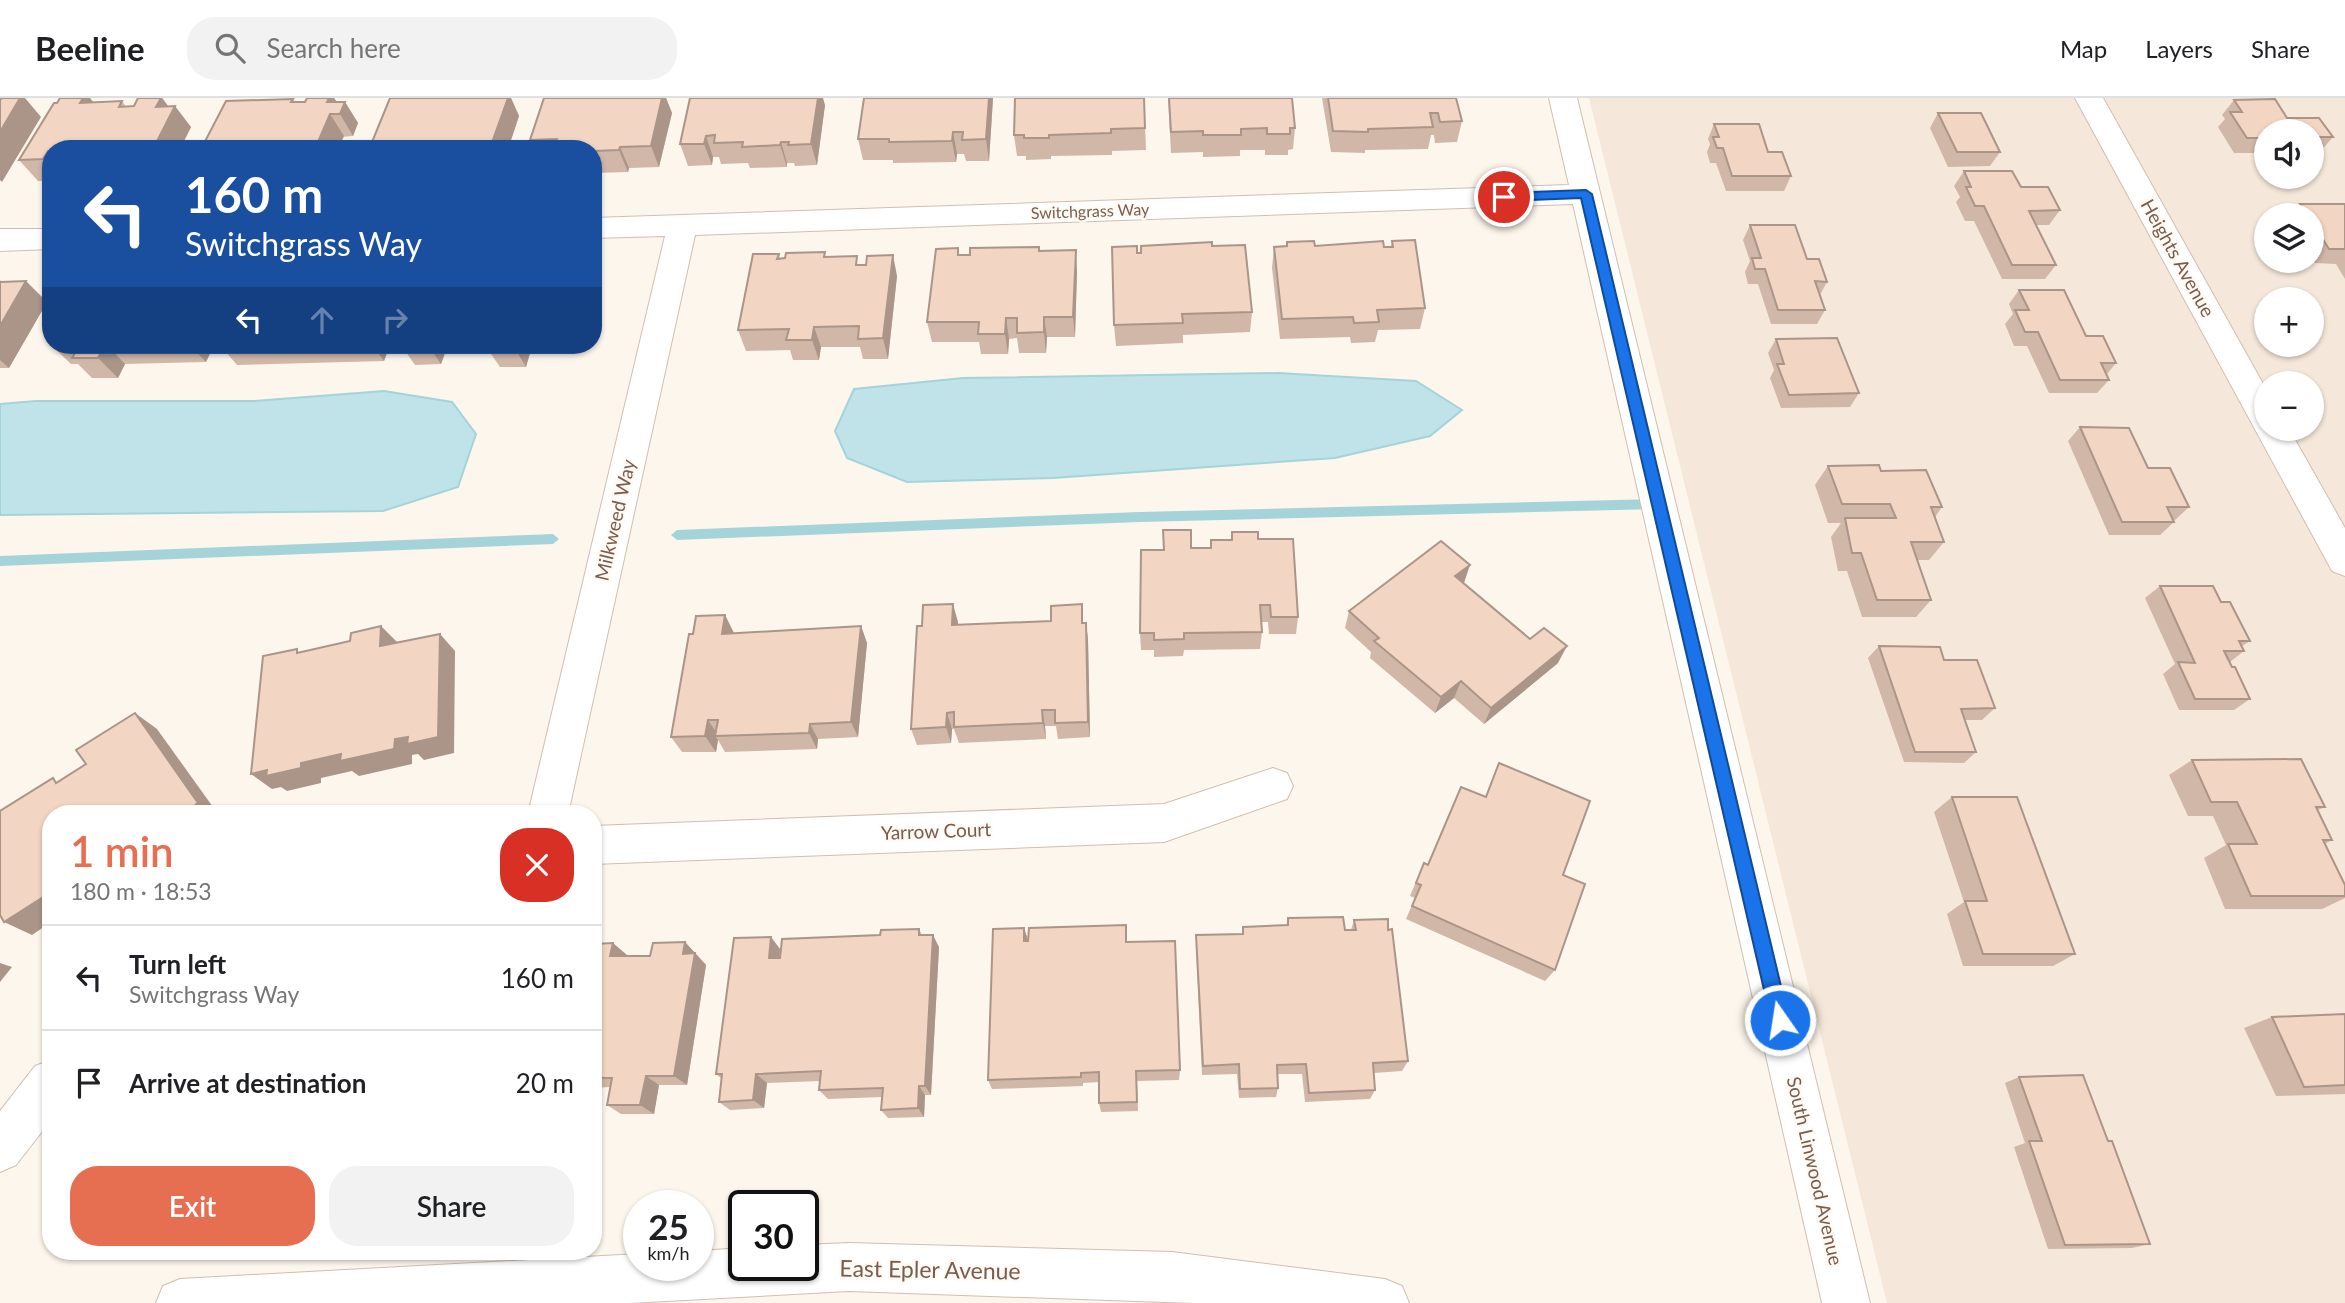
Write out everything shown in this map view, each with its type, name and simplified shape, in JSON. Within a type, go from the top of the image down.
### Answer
[{"type":"street","name":"South Linwood Avenue","points":[[1563,98],[1846,1303]]},
{"type":"street","name":"Heights Avenue","points":[[2089,98],[2254,397]]},
{"type":"street","name":"Switchgrass Way","points":[[602,228],[1586,194]]},
{"type":"street","name":"Milkweed Way","points":[[550,805],[682,226]]},
{"type":"street","points":[[0,240],[42,239]]},
{"type":"street","points":[[2279,441],[2345,561]]},
{"type":"street","name":"Yarrow Court","points":[[602,845],[1164,823],[1273,786]]},
{"type":"street","points":[[0,1149],[42,1094]]},
{"type":"street","name":"East Epler Avenue","points":[[180,1303],[849,1267],[1172,1276],[1385,1303]]},
{"type":"shaded area","points":[[1589,98],[2345,98],[2345,1303],[1887,1303]]},
{"type":"water","points":[[1278,373],[1416,381],[1462,410],[1430,436],[1335,458],[1053,478],[907,482],[847,458],[835,431],[854,389],[963,378]]},
{"type":"water","points":[[384,391],[452,402],[476,434],[458,487],[383,511],[0,515],[0,404],[36,401],[253,401]]},
{"type":"building","points":[[20,98],[0,132],[0,100]]},
{"type":"building","points":[[60,98],[83,98],[80,103],[122,101],[119,107],[134,106],[138,98],[161,98],[156,107],[175,106],[158,140],[42,140],[42,159],[19,160],[54,103]]},
{"type":"building","points":[[307,98],[329,98],[327,102],[345,102],[340,114],[330,114],[319,140],[206,140],[226,101],[293,99],[291,102],[305,102]]},
{"type":"building","points":[[390,98],[508,98],[493,140],[373,140]]},
{"type":"building","points":[[544,98],[662,98],[651,146],[602,151],[602,140],[530,140]]},
{"type":"building","points":[[690,98],[818,98],[811,144],[788,145],[789,142],[781,142],[780,145],[742,147],[743,142],[714,143],[715,135],[706,136],[704,144],[680,144]]},
{"type":"building","points":[[864,98],[989,98],[986,139],[962,140],[963,132],[953,132],[952,141],[889,142],[889,139],[858,139]]},
{"type":"building","points":[[1015,98],[1144,98],[1145,128],[1111,129],[1111,133],[1024,138],[1024,135],[1014,135]]},
{"type":"building","points":[[1169,98],[1292,98],[1295,128],[1290,128],[1290,134],[1267,134],[1267,128],[1241,129],[1241,135],[1203,135],[1203,131],[1171,132]]},
{"type":"building","points":[[1328,98],[1456,98],[1462,121],[1440,122],[1438,113],[1430,113],[1433,127],[1368,129],[1368,132],[1333,131]]},
{"type":"building","points":[[2275,99],[2287,118],[2320,119],[2254,119],[2254,138],[2247,138],[2230,112],[2242,112],[2234,100]]},
{"type":"building","points":[[1938,113],[1981,113],[2000,152],[1957,152]]},
{"type":"building","points":[[1714,124],[1759,124],[1768,152],[1782,152],[1791,176],[1732,176],[1723,148],[1717,148],[1713,137],[1719,137]]},
{"type":"building","points":[[2324,125],[2333,137],[2324,137]]},
{"type":"building","points":[[1964,171],[2012,171],[2021,187],[2048,187],[2060,210],[2029,211],[2056,265],[2012,265],[1984,206],[1975,206],[1966,187],[1971,187]]},
{"type":"building","points":[[2324,204],[2345,204],[2345,249],[2329,249],[2324,241]]},
{"type":"building","points":[[1750,225],[1795,225],[1807,259],[1819,259],[1827,282],[1815,281],[1825,310],[1778,310],[1765,269],[1755,269],[1752,258],[1761,258]]},
{"type":"building","points":[[1415,240],[1425,308],[1377,310],[1379,322],[1354,323],[1353,317],[1282,319],[1274,247],[1287,246],[1287,242],[1314,241],[1315,246],[1383,241],[1384,247],[1393,247],[1392,241]]},
{"type":"building","points":[[1212,242],[1212,246],[1245,245],[1252,312],[1182,314],[1183,323],[1114,325],[1112,247],[1137,246],[1137,253],[1141,253],[1141,246]]},
{"type":"building","points":[[1039,247],[1039,251],[1076,250],[1073,317],[1044,317],[1044,332],[1017,333],[1017,318],[1006,318],[1005,334],[978,334],[979,322],[927,322],[936,249],[958,248],[958,255],[970,255],[970,248]]},
{"type":"building","points":[[825,252],[824,257],[857,256],[856,265],[866,265],[867,256],[893,255],[883,338],[858,339],[859,326],[814,327],[812,340],[786,340],[789,329],[738,330],[753,254],[779,254],[777,259],[785,258],[786,253]]},
{"type":"building","points":[[26,281],[0,326],[0,282]]},
{"type":"building","points":[[2019,290],[2064,290],[2086,336],[2103,336],[2116,363],[2101,363],[2109,380],[2060,380],[2038,332],[2025,332],[2015,310],[2029,310]]},
{"type":"building","points":[[1837,338],[1859,393],[1789,395],[1777,364],[1784,364],[1776,339]]},
{"type":"building","points":[[74,354],[100,354],[98,358],[72,358]]},
{"type":"building","points":[[2080,427],[2129,428],[2148,468],[2170,468],[2189,507],[2167,507],[2174,522],[2122,522]]},
{"type":"building","points":[[1879,465],[1881,471],[1926,470],[1942,507],[1931,507],[1944,542],[1911,542],[1931,600],[1877,600],[1861,553],[1852,553],[1845,518],[1896,518],[1890,504],[1842,504],[1828,466]]},
{"type":"building","points":[[1163,530],[1191,530],[1191,548],[1211,548],[1211,540],[1232,540],[1232,532],[1258,532],[1258,539],[1293,539],[1298,617],[1271,617],[1270,605],[1260,605],[1262,632],[1184,633],[1184,639],[1154,640],[1154,633],[1140,633],[1141,550],[1164,550]]},
{"type":"building","points":[[1441,541],[1470,565],[1455,576],[1530,639],[1544,628],[1567,646],[1491,708],[1461,681],[1441,697],[1374,641],[1379,638],[1349,611]]},
{"type":"building","points":[[2160,586],[2213,586],[2221,602],[2230,602],[2250,641],[2239,641],[2244,651],[2224,651],[2250,699],[2195,699],[2178,662],[2195,663]]},
{"type":"building","points":[[953,604],[952,625],[1051,621],[1051,606],[1082,604],[1082,623],[1086,623],[1088,722],[1055,723],[1055,710],[1042,710],[1043,723],[954,727],[954,712],[947,713],[946,727],[911,729],[917,626],[922,626],[923,605]]},
{"type":"building","points":[[725,615],[722,634],[861,626],[851,722],[810,724],[809,733],[715,736],[718,720],[708,720],[705,736],[671,737],[689,634],[693,634],[696,616]]},
{"type":"building","points":[[381,626],[380,646],[440,634],[438,737],[407,744],[408,737],[395,739],[394,749],[340,761],[341,754],[301,763],[301,768],[266,776],[267,770],[251,774],[263,656],[297,649],[297,653],[350,641],[351,633]]},
{"type":"building","points":[[1879,646],[1940,647],[1944,660],[1977,660],[1995,708],[1961,709],[1976,752],[1915,752]]},
{"type":"building","points":[[135,713],[198,803],[42,805],[42,898],[4,922],[0,915],[0,811],[53,778],[56,783],[86,764],[76,750]]},
{"type":"building","points":[[2301,759],[2325,807],[2316,807],[2332,840],[2323,840],[2345,885],[2345,896],[2251,896],[2228,844],[2257,844],[2237,802],[2211,802],[2192,760]]},
{"type":"building","points":[[1499,763],[1590,801],[1563,875],[1585,884],[1555,970],[1412,906],[1421,885],[1416,883],[1424,863],[1428,865],[1461,787],[1486,797]]},
{"type":"building","points":[[1952,797],[2017,797],[2075,954],[1983,954],[1965,901],[1987,901]]},
{"type":"building","points":[[1343,917],[1345,930],[1356,930],[1354,920],[1388,919],[1388,930],[1392,929],[1408,1061],[1373,1063],[1375,1090],[1309,1093],[1306,1064],[1277,1065],[1278,1088],[1240,1089],[1239,1064],[1203,1066],[1196,935],[1243,934],[1243,927],[1288,925],[1288,918]]},
{"type":"building","points":[[1126,925],[1126,942],[1175,941],[1180,1070],[1136,1071],[1137,1102],[1099,1103],[1099,1072],[1081,1073],[1081,1077],[988,1080],[993,929],[1024,928],[1024,941],[1028,941],[1029,928]]},
{"type":"building","points":[[919,929],[919,935],[933,935],[925,1086],[919,1086],[918,1108],[881,1110],[883,1088],[819,1090],[821,1071],[756,1074],[753,1100],[719,1102],[722,1074],[716,1074],[734,938],[771,937],[769,958],[780,958],[782,939],[880,935],[881,930]]},
{"type":"building","points":[[685,942],[683,954],[695,953],[674,1076],[646,1076],[640,1105],[607,1105],[612,1078],[602,1078],[602,944],[613,943],[610,956],[650,956],[653,943]]},
{"type":"building","points":[[2345,1014],[2345,1085],[2304,1087],[2272,1017]]},
{"type":"building","points":[[2083,1075],[2108,1141],[2112,1141],[2150,1244],[2065,1245],[2029,1141],[2042,1141],[2019,1077]]},
{"type":"waterway","points":[[677,535],[1140,517],[1658,504]]},
{"type":"waterway","points":[[0,561],[553,539]]},
{"type":"route","points":[[1504,197],[1586,194],[1780,1020]]}]
